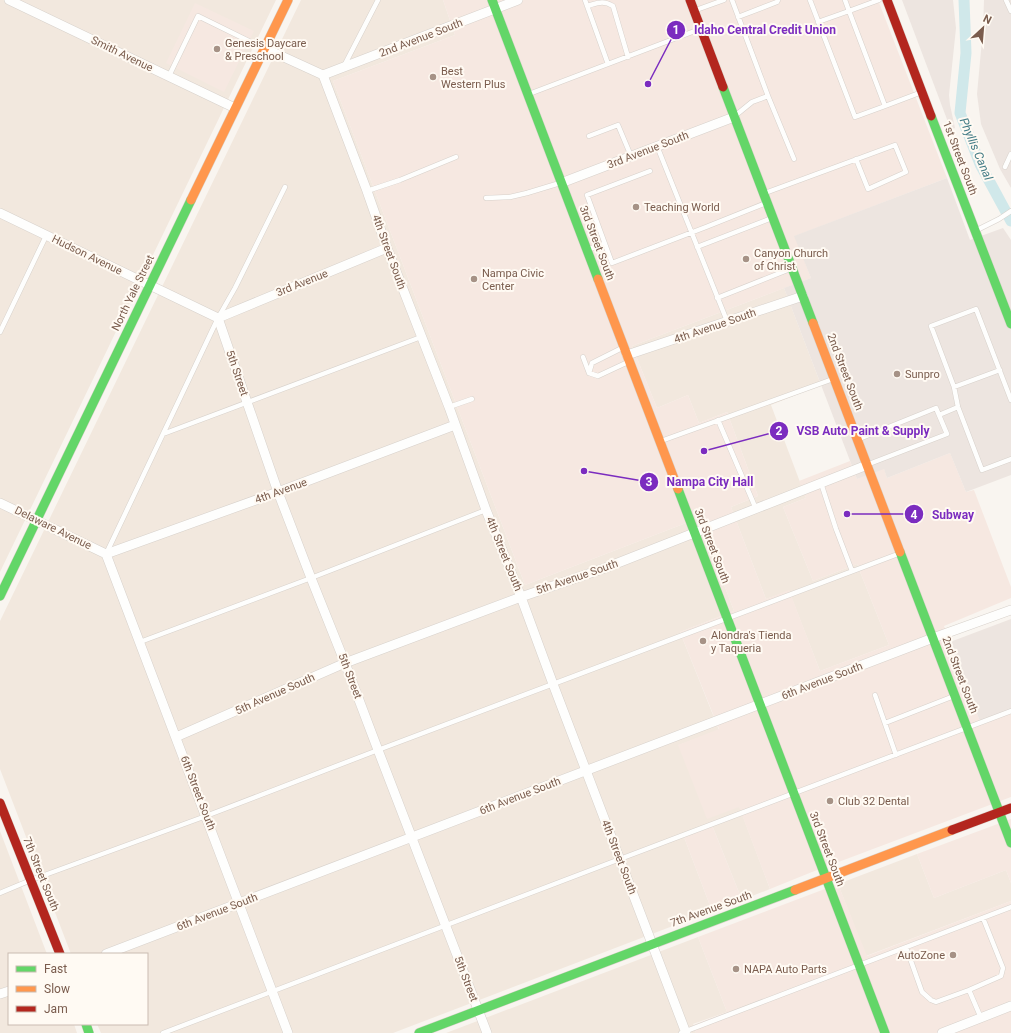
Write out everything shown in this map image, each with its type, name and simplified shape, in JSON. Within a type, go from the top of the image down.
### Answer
[{"type":"main road","name":"North Yale Street","points":[[0,596],[286,0]]},
{"type":"main road","name":"2nd Street South","points":[[690,0],[1011,843]]},
{"type":"main road","name":"1st Street South","points":[[887,0],[1011,324]]},
{"type":"main road","name":"3rd Street South","points":[[494,4],[885,1033]]},
{"type":"main road","name":"7th Street South","points":[[0,803],[60,953]]},
{"type":"main road","name":"7th Avenue South","points":[[420,1033],[652,943],[1011,808]]},
{"type":"street","name":"Smith Avenue","points":[[9,0],[235,108]]},
{"type":"street","name":"2nd Avenue South","points":[[323,75],[494,4],[518,0]]},
{"type":"street","points":[[264,48],[323,75]]},
{"type":"street","name":"4th Street South","points":[[323,75],[387,248],[461,439],[486,510],[521,596],[652,943],[684,1032]]},
{"type":"street","name":"3rd Avenue South","points":[[561,183],[734,116]]},
{"type":"street","name":"Hudson Avenue","points":[[0,214],[218,318]]},
{"type":"street","name":"3rd Avenue","points":[[218,318],[387,248]]},
{"type":"street","name":"4th Avenue South","points":[[627,354],[803,296]]},
{"type":"street","name":"5th Street","points":[[218,318],[278,492],[487,1033]]},
{"type":"street","name":"4th Avenue","points":[[106,554],[278,492],[455,425]]},
{"type":"street","name":"5th Avenue South","points":[[176,737],[345,663],[521,596],[605,568],[867,465]]},
{"type":"street","name":"Delaware Avenue","points":[[0,503],[106,554]]},
{"type":"street","name":"6th Street South","points":[[106,554],[288,1033]]},
{"type":"street","name":"6th Avenue South","points":[[109,953],[933,638],[1011,610]]},
{"type":"street","points":[[942,1033],[1011,1006]]},
{"type":"lane","points":[[342,68],[378,0]]},
{"type":"lane","points":[[585,0],[608,64]]},
{"type":"lane","points":[[694,11],[724,0]]},
{"type":"lane","points":[[732,0],[768,96],[794,159]]},
{"type":"lane","points":[[738,17],[777,2],[778,0]]},
{"type":"lane","points":[[810,0],[854,117],[922,91]]},
{"type":"lane","points":[[845,0],[885,106]]},
{"type":"lane","points":[[818,22],[879,0]]},
{"type":"lane","points":[[1006,0],[1011,11]]},
{"type":"lane","points":[[587,6],[601,2],[608,2],[613,6],[628,57]]},
{"type":"lane","points":[[169,76],[198,16],[264,48]]},
{"type":"lane","points":[[528,94],[701,29]]},
{"type":"lane","points":[[734,116],[752,102],[768,96]]},
{"type":"lane","points":[[589,136],[618,125],[631,156]]},
{"type":"lane","points":[[650,171],[587,195],[612,263],[691,232],[856,159],[895,145],[906,172],[868,189],[856,159]]},
{"type":"lane","points":[[657,146],[727,322]]},
{"type":"lane","points":[[1005,167],[1011,154]]},
{"type":"lane","points":[[367,191],[400,180],[456,157]]},
{"type":"lane","points":[[486,198],[510,197],[561,183]]},
{"type":"lane","points":[[106,554],[218,318],[235,288],[285,187]]},
{"type":"lane","points":[[975,231],[1011,211]]},
{"type":"lane","points":[[697,247],[773,218]]},
{"type":"lane","points":[[0,332],[46,236]]},
{"type":"lane","points":[[587,250],[605,244]]},
{"type":"lane","points":[[718,298],[792,268]]},
{"type":"lane","points":[[1011,400],[1008,386],[1000,370],[976,309],[931,326],[954,387],[958,407],[982,470],[1011,459]]},
{"type":"lane","points":[[163,434],[421,337]]},
{"type":"lane","points":[[589,373],[592,363],[627,354]]},
{"type":"lane","points":[[589,373],[598,376],[627,354]]},
{"type":"lane","points":[[583,357],[589,373]]},
{"type":"lane","points":[[954,387],[1000,370]]},
{"type":"lane","points":[[660,442],[834,378]]},
{"type":"lane","points":[[449,407],[472,399]]},
{"type":"lane","points":[[939,415],[958,407]]},
{"type":"lane","points":[[857,440],[936,408],[947,434],[867,465]]},
{"type":"lane","points":[[718,420],[756,508]]},
{"type":"lane","points":[[821,483],[852,571]]},
{"type":"lane","points":[[140,642],[486,510]]},
{"type":"lane","points":[[0,893],[31,880],[206,816],[901,553]]},
{"type":"lane","points":[[875,695],[896,755]]},
{"type":"lane","points":[[884,723],[955,696]]},
{"type":"lane","points":[[163,1033],[1011,712]]},
{"type":"lane","points":[[684,1032],[1011,907]]},
{"type":"lane","points":[[906,947],[922,992],[931,1000],[936,1002],[969,990],[1001,976],[1003,968],[983,918]]},
{"type":"lane","points":[[969,990],[981,1018]]},
{"type":"shaded area","points":[[0,0],[276,0],[0,572]]},
{"type":"shaded area","points":[[301,0],[443,0],[455,35],[333,81],[525,585],[699,518],[734,611],[680,632],[719,730],[679,745],[739,806],[770,889],[742,900],[712,825],[684,837],[712,911],[393,1033],[101,1033],[97,1025],[148,1025],[148,953],[71,953],[0,769],[0,621]]},
{"type":"shaded area","points":[[443,0],[878,0],[947,178],[795,236],[811,278],[632,346],[657,408],[688,395],[699,423],[727,412],[758,496],[731,507],[766,599],[789,590],[820,671],[889,645],[857,564],[813,581],[783,507],[806,498],[799,481],[850,461],[857,479],[884,468],[887,478],[950,453],[966,492],[974,490],[1011,587],[1011,598],[944,626],[981,724],[1011,712],[1011,797],[770,889],[739,807],[707,819],[678,745],[719,729],[680,632],[734,611],[699,518],[525,585],[333,81],[455,35]]},
{"type":"shaded area","points":[[902,0],[953,0],[956,28],[949,95],[955,128],[951,130]]},
{"type":"shaded area","points":[[984,0],[1011,0],[1011,188],[1000,169],[981,124],[977,94]]},
{"type":"shaded area","points":[[195,3],[254,31],[224,92],[166,63]]},
{"type":"shaded area","points":[[947,178],[970,240],[1003,228],[1011,240],[1011,475],[966,492],[950,453],[887,478],[884,469],[857,479],[784,288],[811,278],[794,236]]},
{"type":"shaded area","points":[[784,288],[821,385],[771,405],[806,498],[783,507],[813,581],[857,564],[889,645],[820,671],[789,591],[766,599],[731,507],[758,496],[727,412],[699,423],[688,395],[657,408],[632,346]]},
{"type":"shaded area","points":[[1011,619],[1011,712],[981,724],[950,642]]},
{"type":"shaded area","points":[[1011,819],[1011,883],[1006,870],[934,898],[917,854]]},
{"type":"shaded area","points":[[712,825],[742,900],[712,911],[684,837]]},
{"type":"shaded area","points":[[0,831],[47,953],[8,953],[8,1025],[74,1025],[77,1033],[0,1033]]},
{"type":"shaded area","points":[[917,854],[934,898],[1006,870],[1011,883],[1011,901],[866,956],[838,884]]},
{"type":"shaded area","points":[[838,884],[867,956],[1011,901],[1011,1033],[696,1033],[693,1025],[727,1012],[698,937]]},
{"type":"shaded area","points":[[698,937],[727,1012],[693,1024],[696,1033],[446,1033]]},
{"type":"waterway","name":"Phyllis Canal","points":[[964,0],[966,53],[960,113],[980,164],[1011,221]]},
{"type":"traffic: fast","points":[[492,0],[598,279]]},
{"type":"traffic: fast","points":[[723,87],[813,323]]},
{"type":"traffic: fast","points":[[931,116],[1011,324]]},
{"type":"traffic: fast","points":[[0,596],[191,200]]},
{"type":"traffic: fast","points":[[678,489],[885,1033]]},
{"type":"traffic: fast","points":[[900,552],[1011,843]]},
{"type":"traffic: fast","points":[[419,1033],[795,890]]},
{"type":"traffic: fast","points":[[86,1025],[89,1033]]},
{"type":"traffic: slow","points":[[191,200],[288,0]]},
{"type":"traffic: slow","points":[[598,279],[678,489]]},
{"type":"traffic: slow","points":[[813,323],[900,552]]},
{"type":"traffic: slow","points":[[795,890],[952,830]]},
{"type":"traffic: jam","points":[[690,0],[723,87]]},
{"type":"traffic: jam","points":[[887,0],[931,116]]},
{"type":"traffic: jam","points":[[0,803],[60,953]]},
{"type":"traffic: jam","points":[[952,830],[1011,808]]},
{"type":"place","name":"Genesis Daycare & Preschool","points":[[217,49]]},
{"type":"place","name":"Best Western Plus","points":[[433,77]]},
{"type":"place","name":"Idaho Central Credit Union","points":[[648,84]]},
{"type":"place","name":"Teaching World","points":[[636,207]]},
{"type":"place","name":"Canyon Church of Christ","points":[[746,259]]},
{"type":"place","name":"Nampa Civic Center","points":[[474,279]]},
{"type":"place","name":"Sunpro","points":[[897,374]]},
{"type":"place","name":"VSB Auto Paint & Supply","points":[[704,451]]},
{"type":"place","name":"Nampa City Hall","points":[[584,471]]},
{"type":"place","name":"Subway","points":[[847,514]]},
{"type":"place","name":"Alondra's Tienda y Taqueria","points":[[703,641]]},
{"type":"place","name":"Club 32 Dental","points":[[830,801]]},
{"type":"place","name":"AutoZone","points":[[953,955]]},
{"type":"place","name":"NAPA Auto Parts","points":[[736,969]]}]
